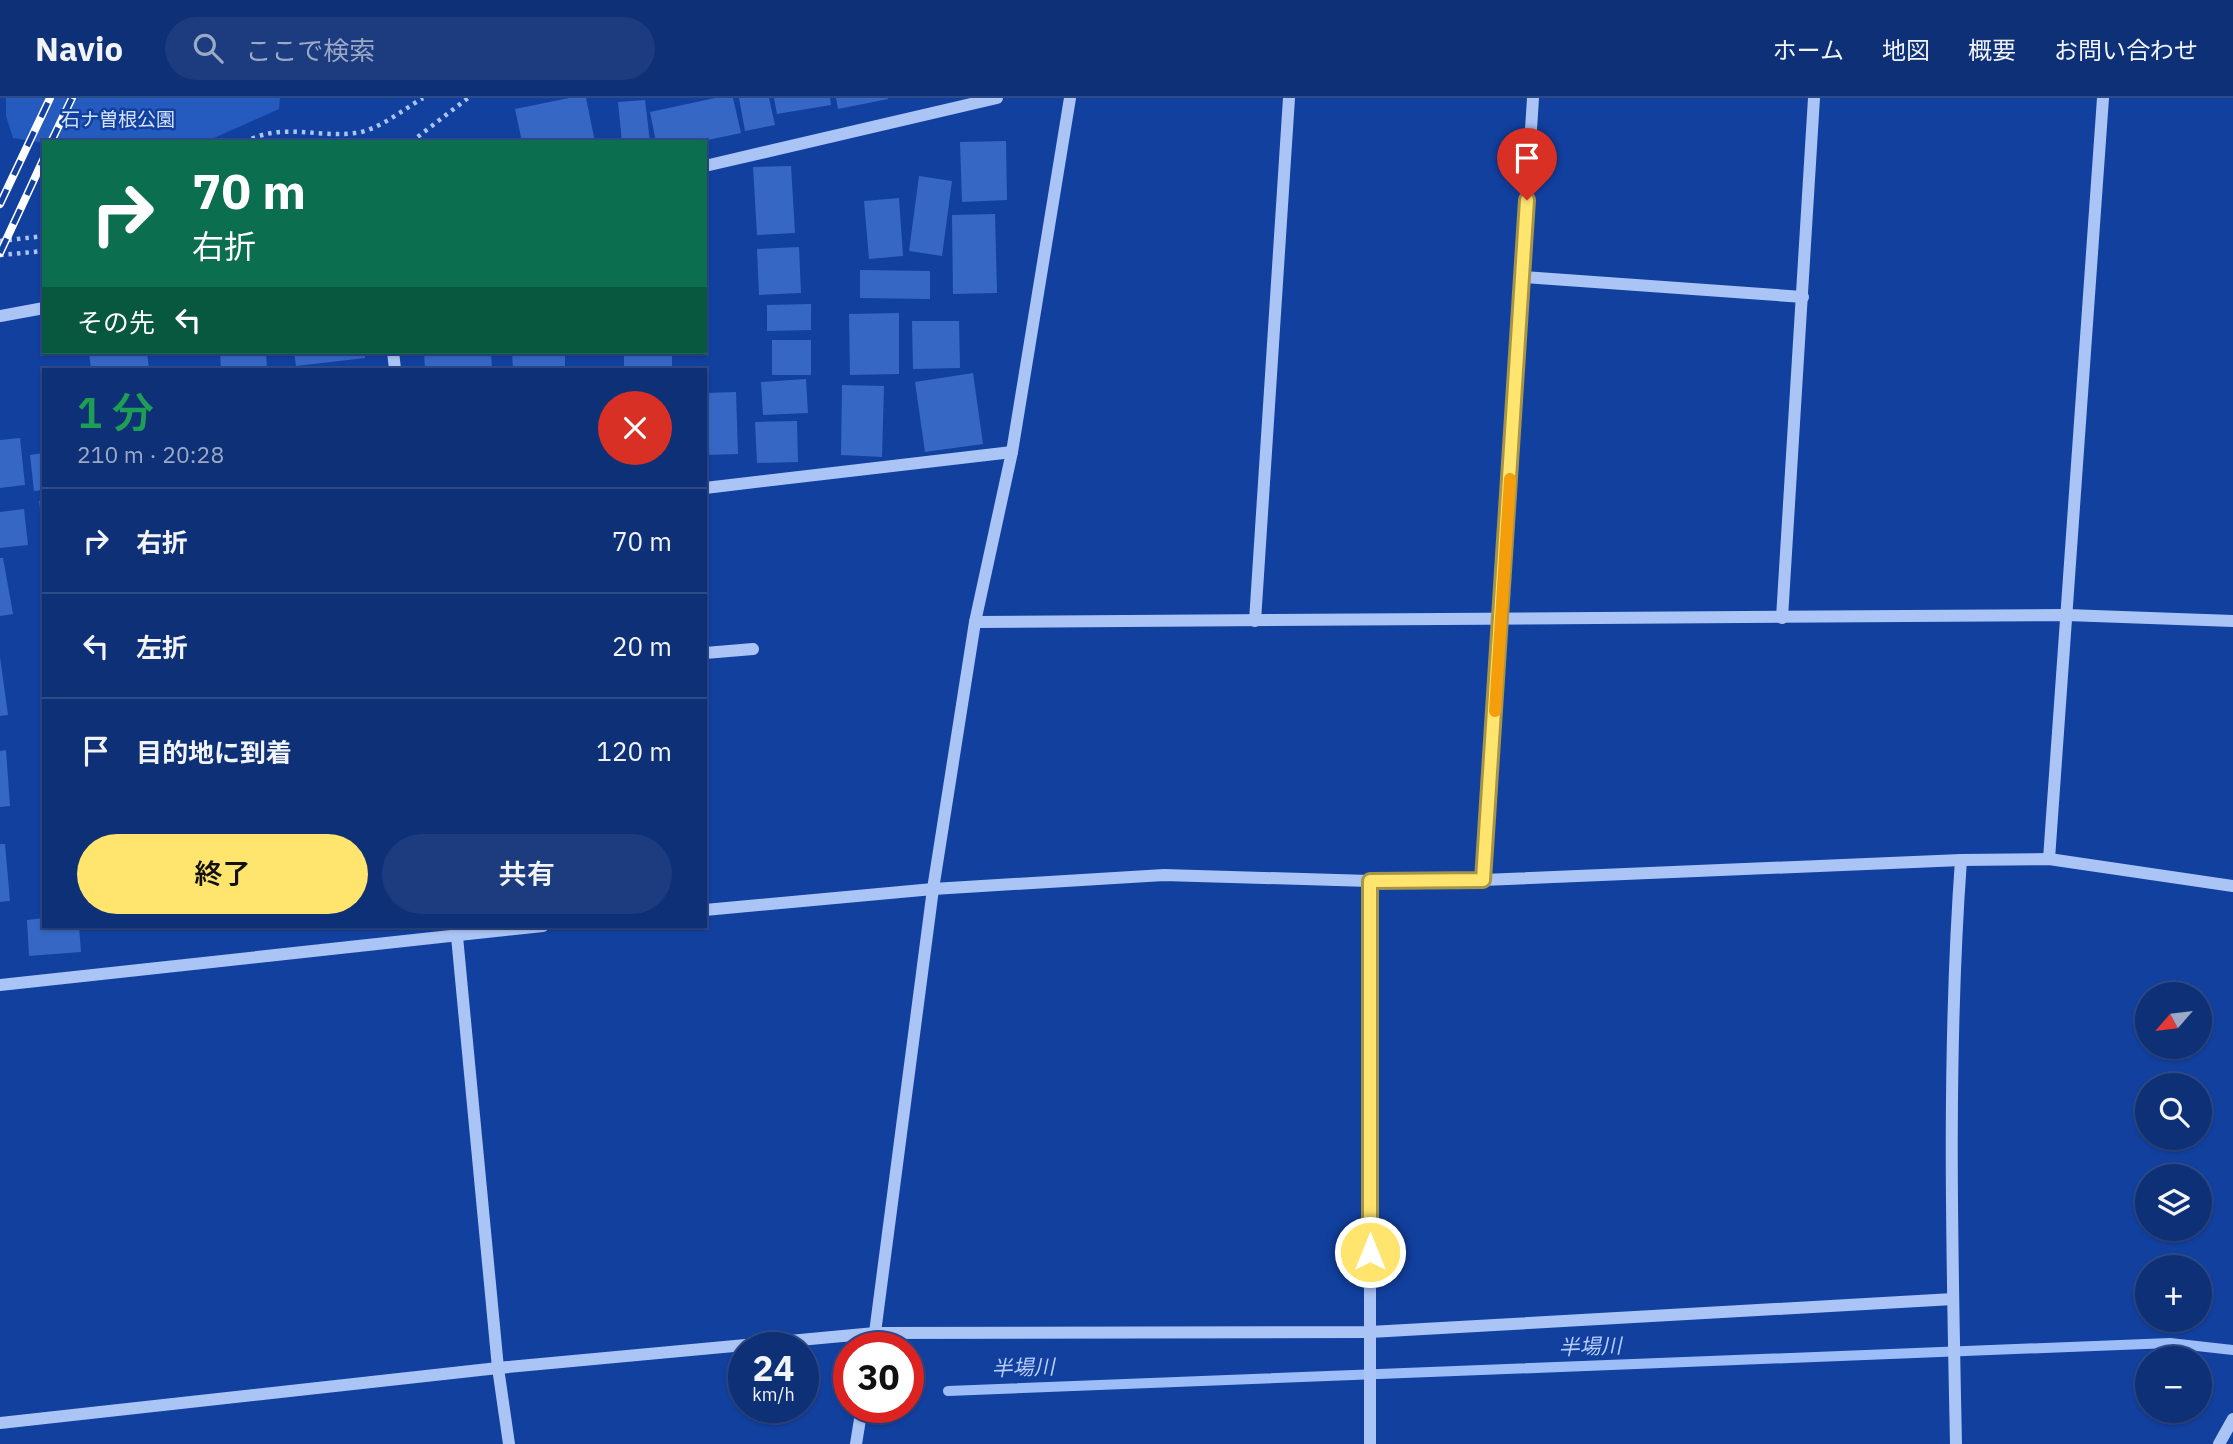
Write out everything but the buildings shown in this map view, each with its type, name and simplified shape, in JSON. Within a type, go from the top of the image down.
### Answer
[{"type":"street","points":[[707,166],[997,98]]},
{"type":"street","points":[[875,1332],[933,889],[975,622],[1012,452],[1070,98]]},
{"type":"street","points":[[1255,621],[1289,98]]},
{"type":"street","points":[[1483,880],[1533,98]]},
{"type":"street","points":[[1782,618],[1814,98]]},
{"type":"street","points":[[2049,859],[2103,98]]},
{"type":"street","points":[[1523,277],[1803,297]]},
{"type":"street","points":[[0,316],[42,308]]},
{"type":"street","points":[[707,488],[1012,452]]},
{"type":"street","points":[[975,622],[2067,615],[2233,621]]},
{"type":"street","points":[[707,653],[753,649]]},
{"type":"street","points":[[707,910],[933,889],[1164,875],[1370,881],[1483,880],[1961,860],[2049,859],[2233,886]]},
{"type":"street","points":[[1956,1444],[1953,1299],[1955,936],[1961,860]]},
{"type":"street","points":[[1370,881],[1370,1444]]},
{"type":"street","points":[[0,985],[456,930],[500,928]]},
{"type":"street","points":[[456,930],[498,1368],[509,1444]]},
{"type":"street","points":[[924,1333],[1370,1332],[1953,1299]]},
{"type":"street","points":[[0,1423],[498,1368],[833,1337]]},
{"type":"street","points":[[2219,1444],[2233,1419]]},
{"type":"street","points":[[856,1444],[859,1423]]},
{"type":"path","points":[[248,140],[261,133],[291,130],[358,133],[422,98]]},
{"type":"path","points":[[414,140],[468,98]]},
{"type":"path","points":[[0,241],[42,236]]},
{"type":"path","points":[[0,255],[42,251]]},
{"type":"green space","name":"石ナ曽根公園","points":[[6,98],[280,98],[279,109],[209,140],[42,140],[42,143],[13,138],[6,116]]},
{"type":"waterway","name":"半場川","points":[[948,1391],[2170,1343],[2233,1350]]},
{"type":"railway","points":[[0,204],[50,98]]},
{"type":"railway","points":[[52,140],[72,98]]},
{"type":"railway","points":[[0,253],[42,162]]},
{"type":"slow traffic","points":[[1495,711],[1510,479]]},
{"type":"route","points":[[1370,1252],[1370,881],[1483,880],[1527,200]]}]
